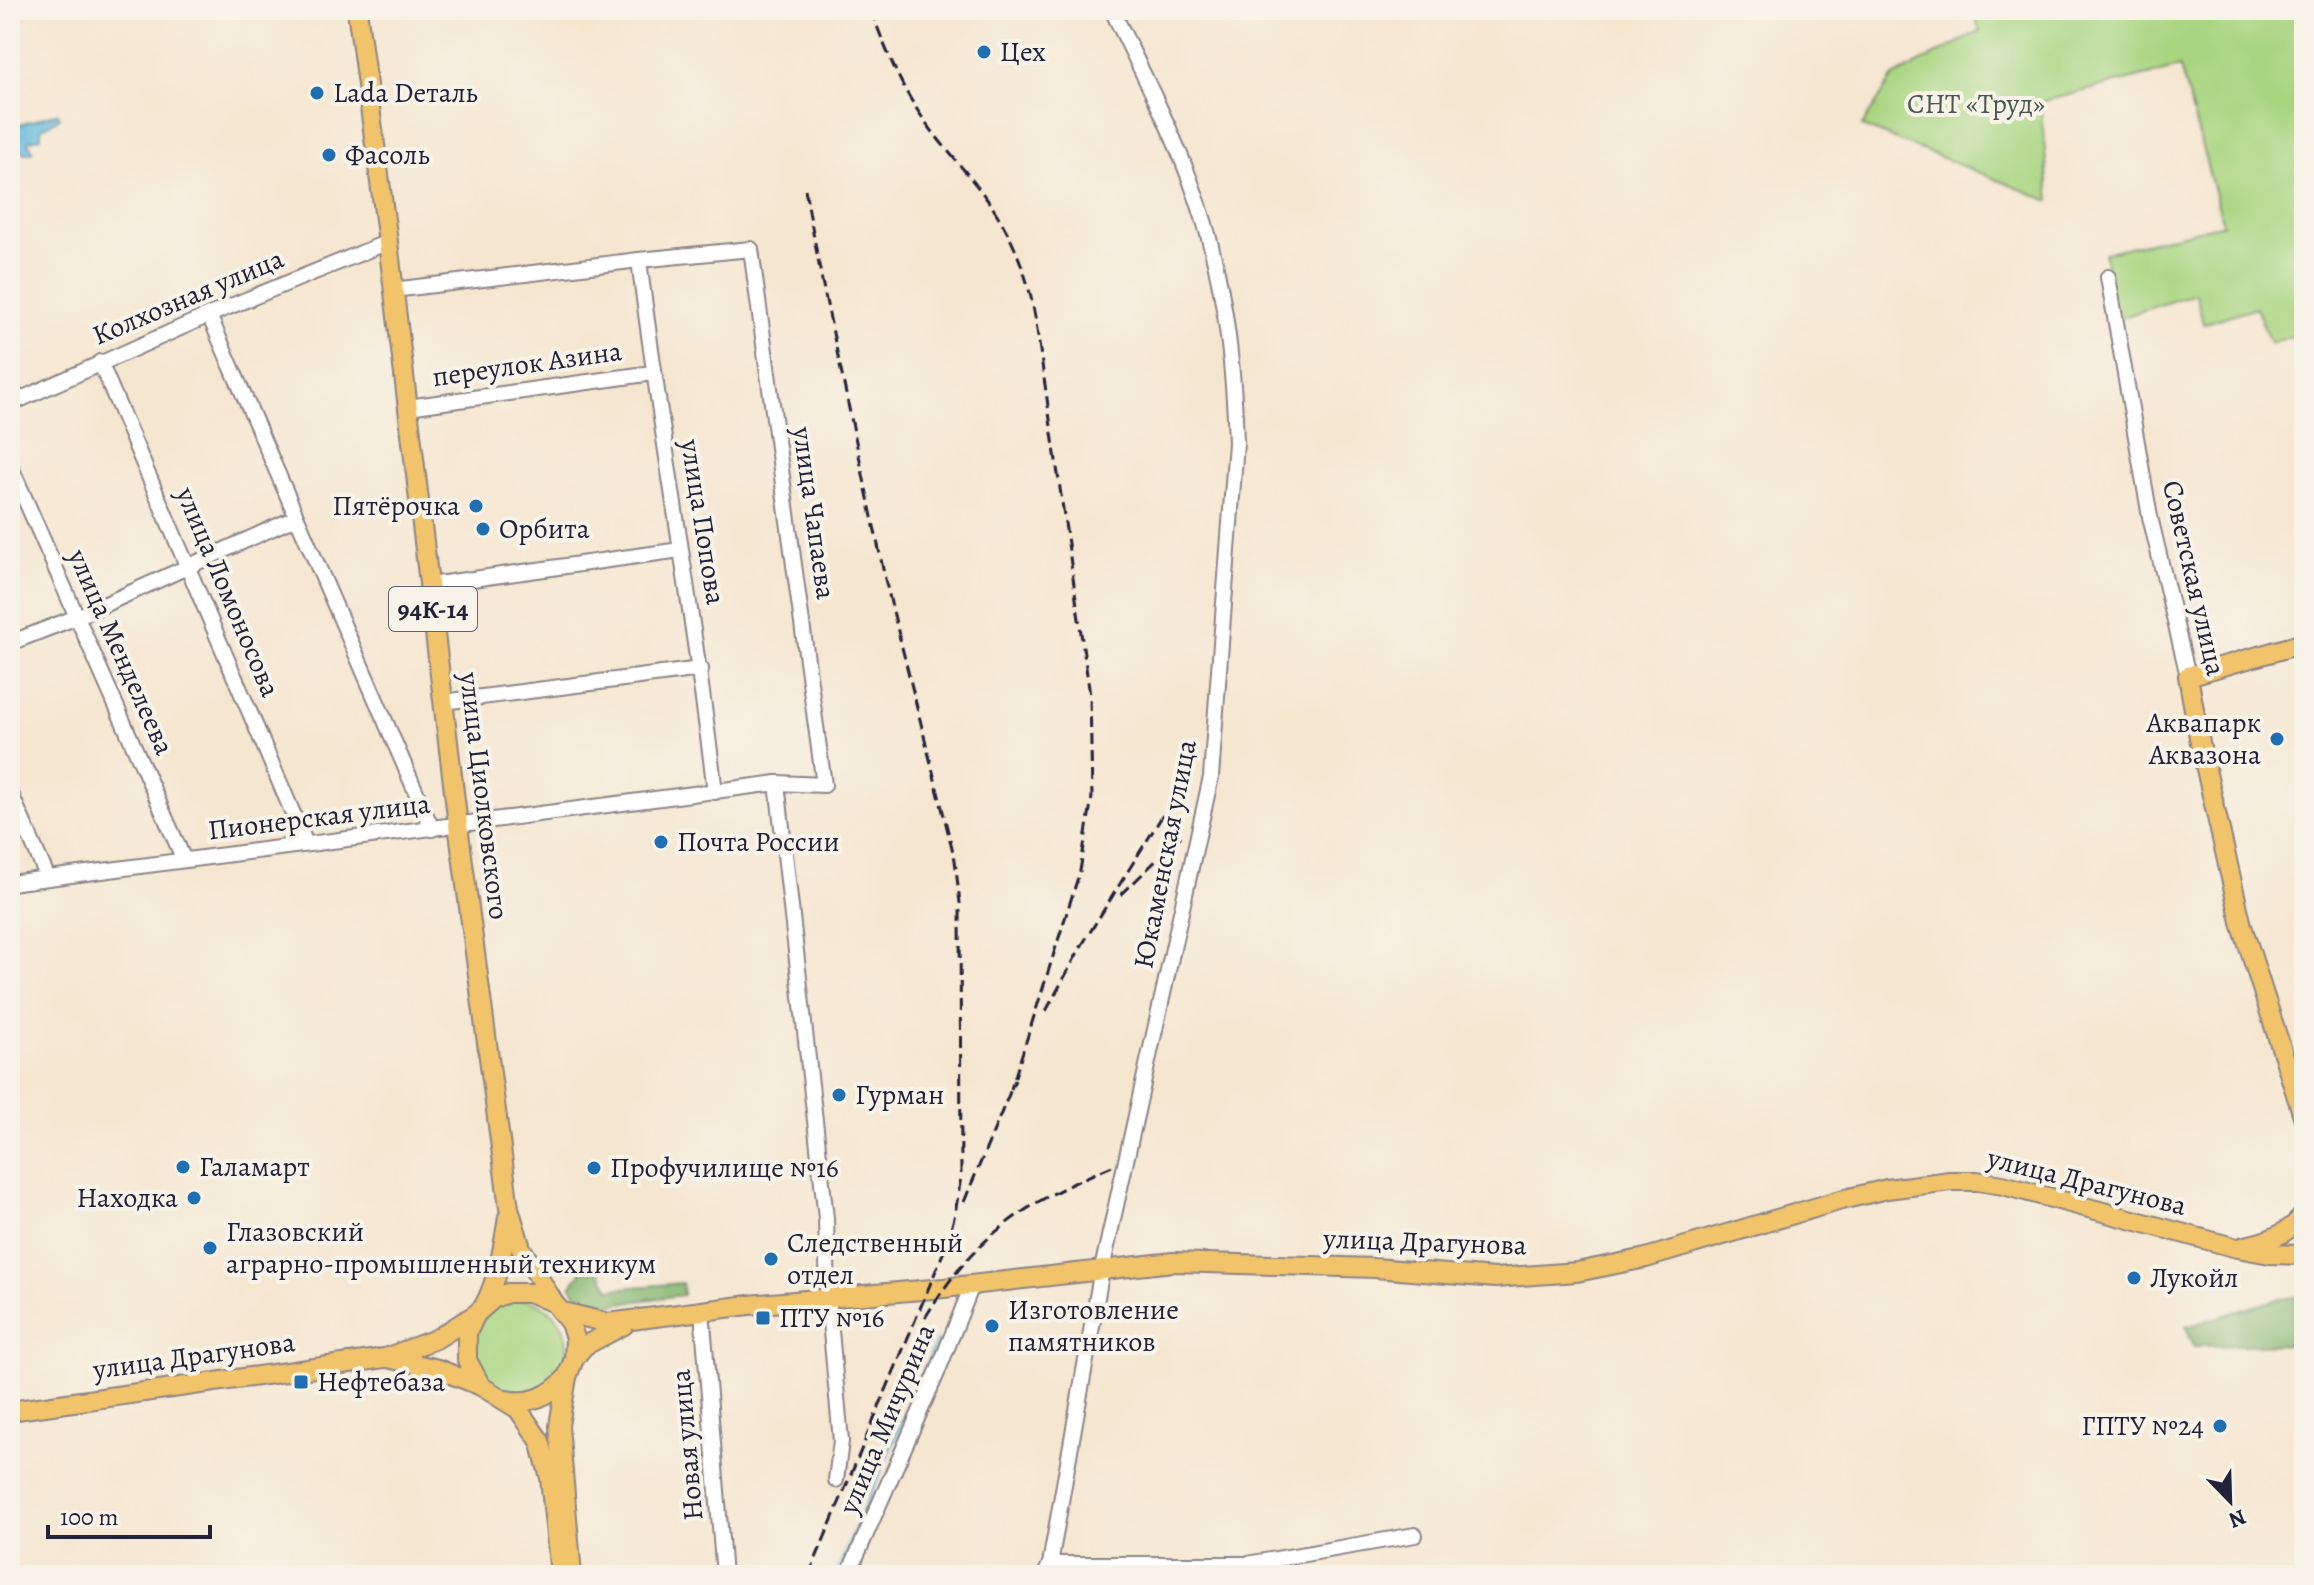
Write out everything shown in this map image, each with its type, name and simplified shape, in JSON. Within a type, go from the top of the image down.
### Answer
[{"type":"main road","name":"улица Циолковского","points":[[357,10],[509,1208],[521,1248],[559,1308]]},
{"type":"main road","points":[[2188,676],[2304,643]]},
{"type":"main road","name":"Советская улица","points":[[2188,676],[2242,926],[2304,1119]]},
{"type":"main road","name":"улица Драгунова","points":[[559,1308],[608,1323],[1173,1262],[1375,1268],[1495,1278],[1577,1272],[1646,1258],[1841,1200],[1887,1189],[1950,1181],[2003,1185],[2237,1248],[2270,1254],[2304,1255]]},
{"type":"main road","name":"улица Циолковского","points":[[480,1310],[493,1289],[502,1260],[509,1208]]},
{"type":"main road","points":[[2237,1248],[2279,1236],[2304,1214]]},
{"type":"main road","points":[[560,1575],[546,1458],[540,1441],[526,1418],[505,1400],[481,1386],[469,1368],[465,1347],[467,1333],[480,1310],[494,1298],[521,1292],[542,1296],[559,1308],[575,1338],[574,1359],[562,1399],[559,1440],[572,1575]]},
{"type":"main road","name":"улица Драгунова","points":[[10,1411],[385,1358],[425,1344],[480,1310]]},
{"type":"main road","name":"улица Драгунова","points":[[574,1359],[584,1346],[599,1336],[641,1319]]},
{"type":"main road","name":"улица Драгунова","points":[[385,1358],[438,1369],[481,1386]]},
{"type":"main road","points":[[505,1400],[530,1401],[544,1397],[567,1377]]},
{"type":"street","name":"Юкаменская улица","points":[[1048,1570],[1102,1269],[1211,777],[1236,443],[1223,308],[1204,223],[1176,146],[1112,10]]},
{"type":"street","name":"Колхозная улица","points":[[10,404],[209,315],[388,242]]},
{"type":"street","name":"улица Чапаева","points":[[639,260],[751,249],[824,785]]},
{"type":"street","points":[[393,290],[639,260]]},
{"type":"street","name":"улица Попова","points":[[639,260],[653,373],[701,669],[715,792]]},
{"type":"street","name":"Советская улица","points":[[2108,277],[2150,517],[2188,676]]},
{"type":"street","points":[[209,315],[432,829]]},
{"type":"street","name":"улица Ломоносова","points":[[100,362],[306,844]]},
{"type":"street","name":"переулок Азина","points":[[408,407],[653,373]]},
{"type":"street","name":"улица Менделеева","points":[[10,465],[184,860]]},
{"type":"street","points":[[10,643],[77,617],[295,518]]},
{"type":"street","points":[[430,585],[680,550]]},
{"type":"street","points":[[443,702],[701,669]]},
{"type":"street","points":[[777,783],[826,1218],[828,1298],[841,1441],[836,1480]]},
{"type":"street","name":"Пионерская улица","points":[[10,883],[777,783],[824,785]]},
{"type":"street","points":[[10,792],[48,878]]},
{"type":"street","name":"улица Мичурина","points":[[848,1575],[973,1283]]},
{"type":"street","name":"Новая улица","points":[[702,1311],[724,1575]]},
{"type":"street","points":[[1048,1570],[1247,1564],[1415,1535]]},
{"type":"green space","name":"СНТ «Труд»","points":[[1973,10],[2304,10],[2304,333],[2270,343],[2256,307],[2203,324],[2196,293],[2114,320],[2104,253],[2223,224],[2180,67],[2040,102],[2050,201],[1862,126],[1893,77],[1980,31]]},
{"type":"green space","points":[[582,1259],[593,1259],[610,1289],[682,1283],[683,1295],[606,1305],[579,1297],[571,1286],[581,1273]]},
{"type":"green space","points":[[2304,1296],[2304,1344],[2194,1346],[2186,1327],[2278,1299]]},
{"type":"green space","points":[[520,1300],[538,1304],[553,1314],[563,1329],[567,1347],[563,1365],[553,1380],[538,1390],[520,1394],[502,1390],[487,1380],[477,1365],[473,1347],[477,1329],[487,1314],[502,1304]]},
{"type":"water","points":[[10,84],[12,114],[19,125],[57,113],[60,118],[41,129],[41,138],[29,140],[33,151],[30,153],[24,153],[10,143]]},
{"type":"waterway","points":[[835,1575],[937,1341]]},
{"type":"railway","points":[[871,10],[910,99],[996,212],[1024,273],[1036,323],[1090,695],[1092,797],[1080,871],[1011,1089]]},
{"type":"railway","points":[[805,189],[886,583],[955,860],[960,903],[961,1177],[946,1247]]},
{"type":"railway","points":[[1046,1011],[1082,945],[1179,789]]},
{"type":"railway","points":[[1121,895],[1184,833]]},
{"type":"railway","points":[[964,1202],[1015,1080]]},
{"type":"railway","points":[[925,1318],[963,1265],[1005,1225],[1053,1193],[1112,1166]]},
{"type":"railway","points":[[809,1575],[949,1239]]},
{"type":"place","name":"Цех","points":[[984,52]]},
{"type":"place","name":"Lada Dеталь","points":[[317,93]]},
{"type":"place","name":"Фасоль","points":[[329,155]]},
{"type":"place","name":"Пятёрочка","points":[[476,506]]},
{"type":"place","name":"Орбита","points":[[483,529]]},
{"type":"place","name":"Аквапарк Аквазона","points":[[2277,739]]},
{"type":"place","name":"Почта России","points":[[661,842]]},
{"type":"place","name":"Гурман","points":[[839,1095]]},
{"type":"place","name":"Галамарт","points":[[183,1167]]},
{"type":"place","name":"Профучилище №16","points":[[594,1168]]},
{"type":"place","name":"Находка","points":[[194,1198]]},
{"type":"place","name":"Глазовский аграрно-промышленный техникум","points":[[210,1248]]},
{"type":"place","name":"Следственный отдел","points":[[771,1259]]},
{"type":"place","name":"Лукойл","points":[[2134,1278]]},
{"type":"place","name":"ПТУ №16","points":[[763,1318]]},
{"type":"place","name":"Изготовление памятников","points":[[992,1326]]},
{"type":"place","name":"Нефтебаза","points":[[301,1382]]},
{"type":"place","name":"ГПТУ №24","points":[[2220,1426]]}]
